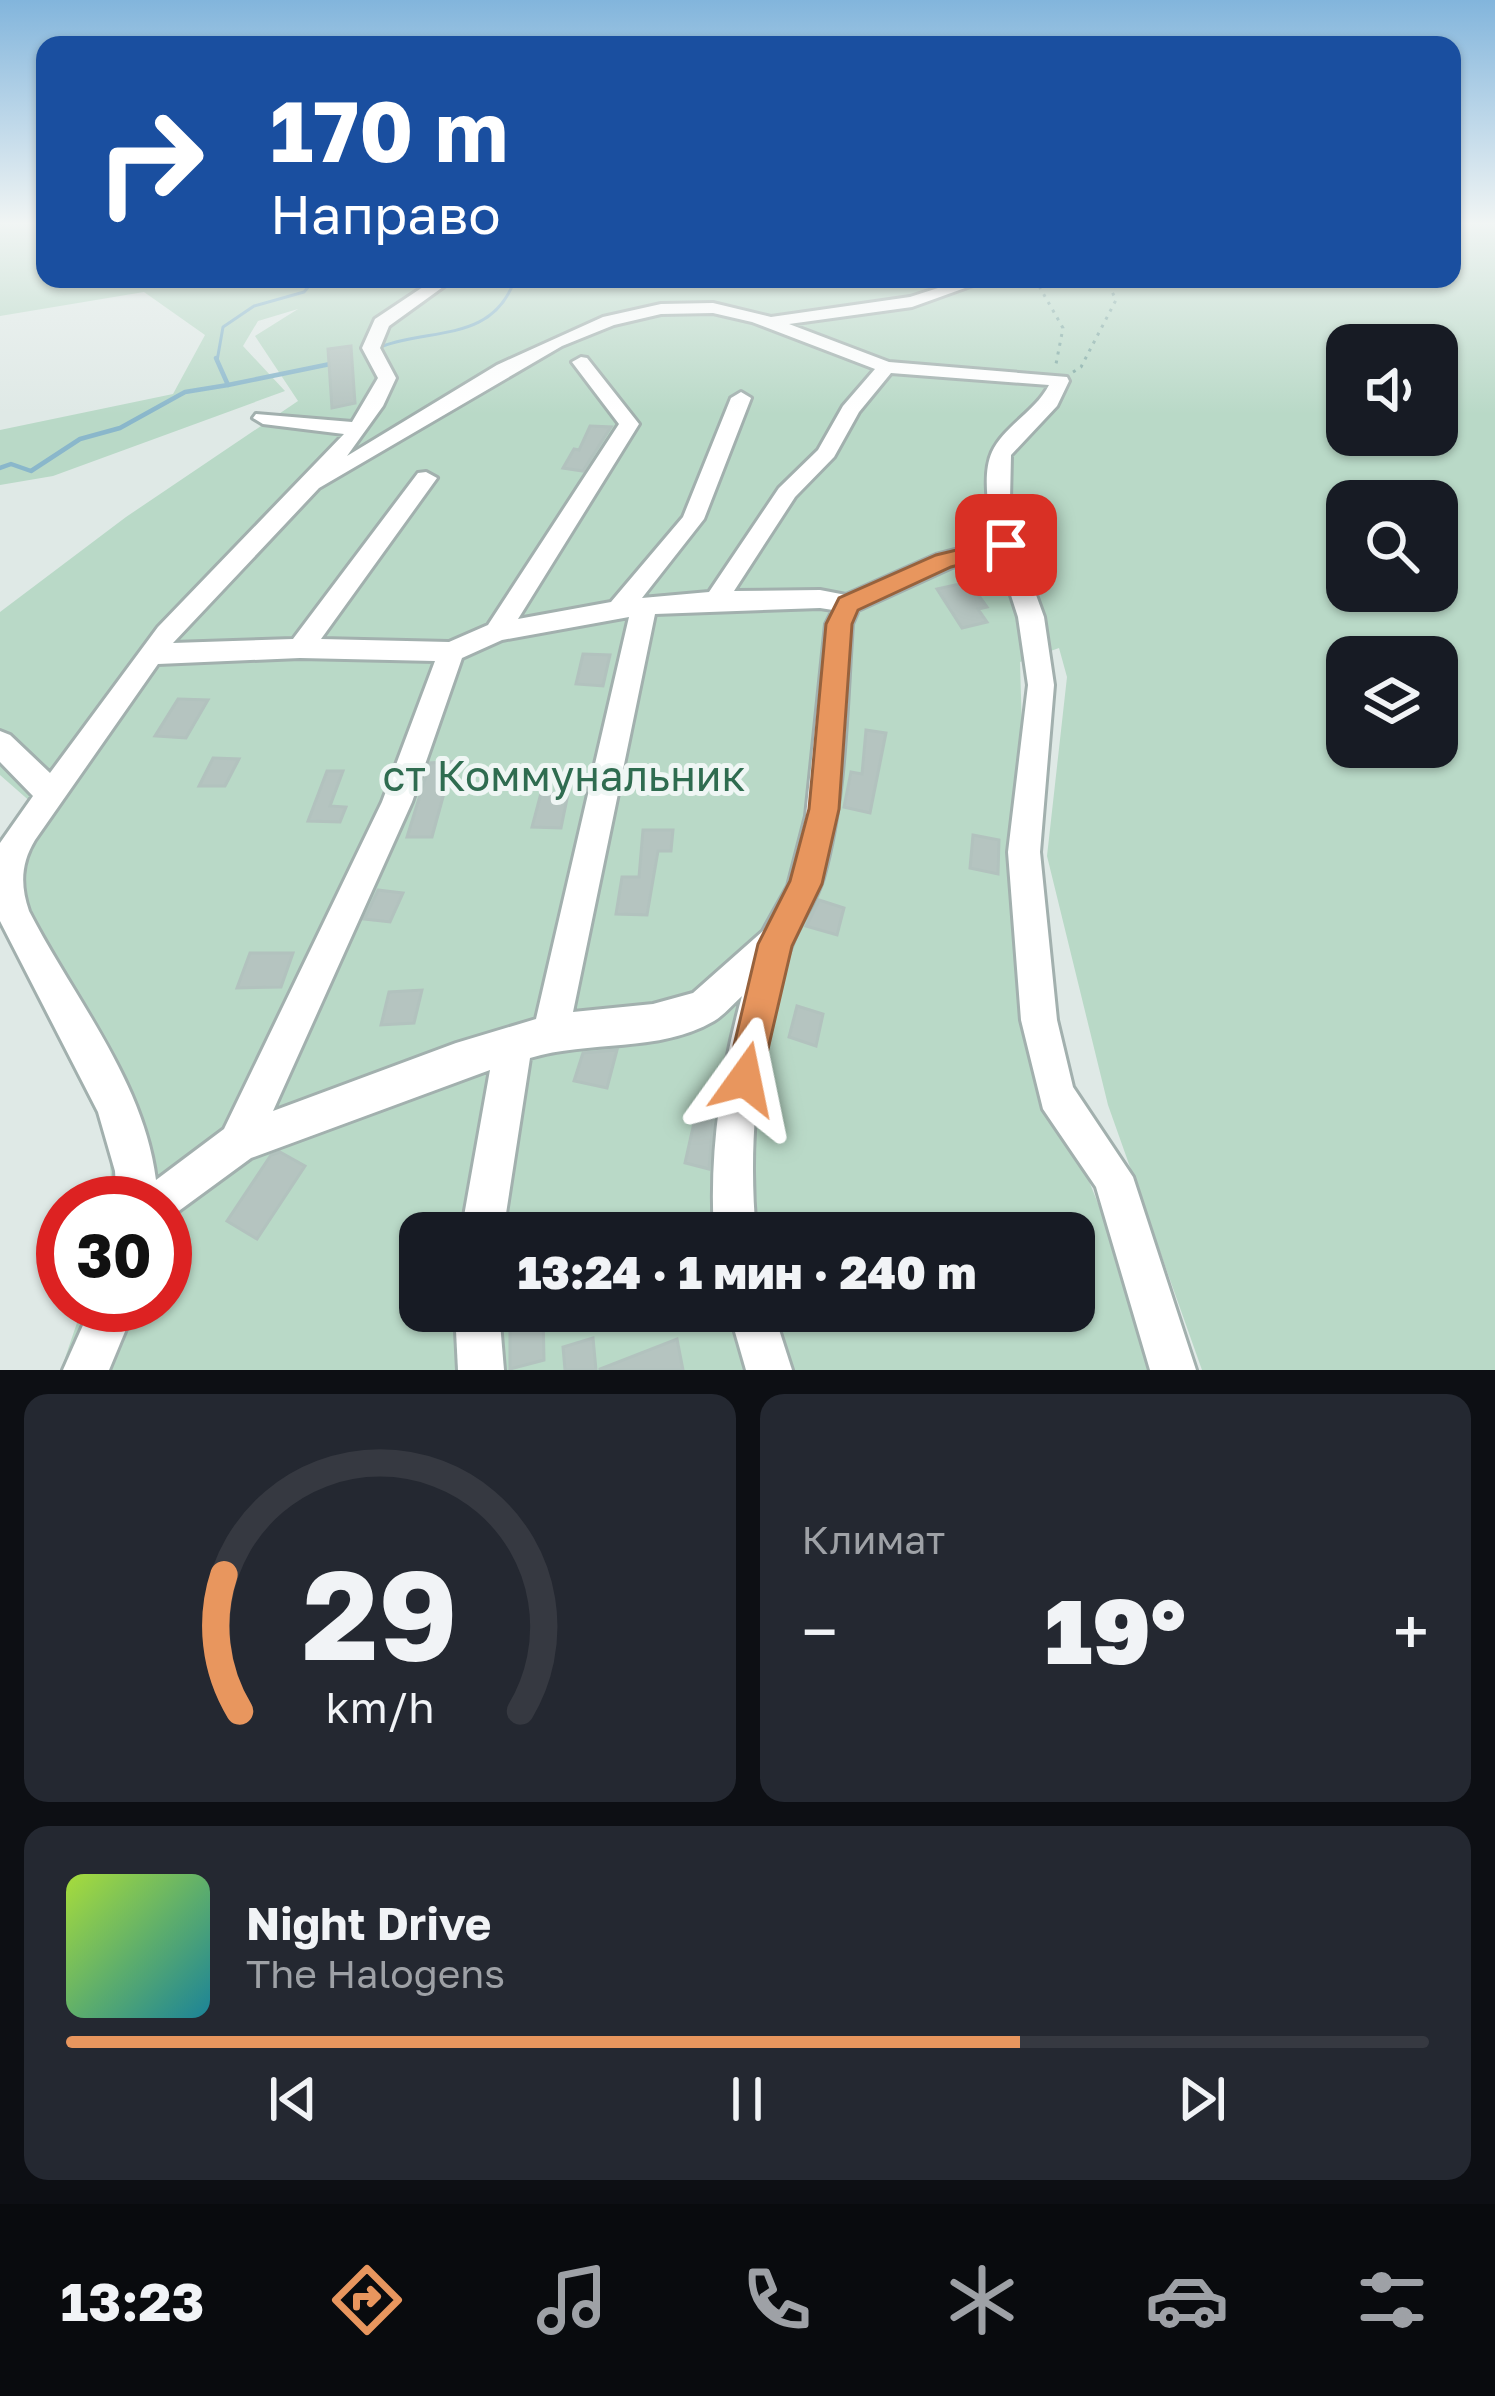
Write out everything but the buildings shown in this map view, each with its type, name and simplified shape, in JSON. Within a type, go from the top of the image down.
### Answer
[{"type":"street","points":[[136,1176],[117,1106],[13,914],[3,878],[15,844],[115,699],[182,617],[309,485],[378,404],[387,379],[371,348],[372,335],[394,312],[432,288]]},
{"type":"street","points":[[761,322],[911,302],[954,288]]},
{"type":"street","points":[[309,485],[457,394],[630,314],[657,308],[710,308],[887,367],[1060,381],[1050,402],[1001,454],[999,500],[1006,545],[1031,616],[1041,685],[1024,852],[1039,1020],[1056,1096],[1113,1177],[1173,1370]]},
{"type":"street","points":[[497,632],[629,424],[581,362]]},
{"type":"street","points":[[716,600],[787,493],[827,453],[850,410],[887,367]]},
{"type":"street","points":[[551,1033],[632,608],[694,518],[741,398]]},
{"type":"street","points":[[263,418],[356,428]]},
{"type":"street","points":[[300,648],[427,478]]},
{"type":"street","points":[[153,654],[300,648],[452,652],[497,632],[632,608],[820,598],[848,604],[944,561],[1006,545]]},
{"type":"street","points":[[732,1212],[738,1111],[776,944],[806,884],[824,809],[839,624],[848,604]]},
{"type":"street","points":[[238,1143],[397,802],[452,652]]},
{"type":"street","points":[[0,743],[52,795]]},
{"type":"street","points":[[192,1178],[238,1143],[455,1062],[551,1033],[653,1022],[703,1008],[776,944]]},
{"type":"street","points":[[486,1212],[513,1047]]},
{"type":"street","points":[[86,1370],[102,1332]]},
{"type":"street","points":[[478,1332],[481,1370]]},
{"type":"street","points":[[758,1332],[770,1370]]},
{"type":"path","points":[[1040,288],[1063,328],[1056,363],[1060,381],[1082,367],[1116,300],[1110,288]]},
{"type":"green space","name":"ст Коммунальник","points":[[0,286],[1495,286],[1495,1370],[1202,1370],[1108,1105],[1047,856],[1067,677],[1059,648],[1020,662],[1031,1037],[1165,1370],[61,1370],[74,1332],[192,1332],[192,1176],[111,1176],[109,1140],[43,1010],[0,904],[0,858],[33,804],[0,775],[0,612],[126,517],[298,401],[255,336],[298,309],[258,321],[243,346],[285,391],[53,476],[0,485],[0,430],[173,394],[205,335],[144,292],[0,316]]},
{"type":"waterway","points":[[217,360],[223,327],[254,306],[307,288]]},
{"type":"waterway","points":[[383,346],[477,323],[492,314],[510,288]]},
{"type":"waterway","points":[[217,360],[228,385]]},
{"type":"waterway","points":[[228,385],[335,363]]},
{"type":"waterway","points":[[0,468],[11,464],[31,471],[80,439],[120,428],[185,392],[228,385]]},
{"type":"route","points":[[745,1079],[776,944],[806,884],[824,809],[839,624],[848,604],[883,584],[944,561],[1006,545]]}]
